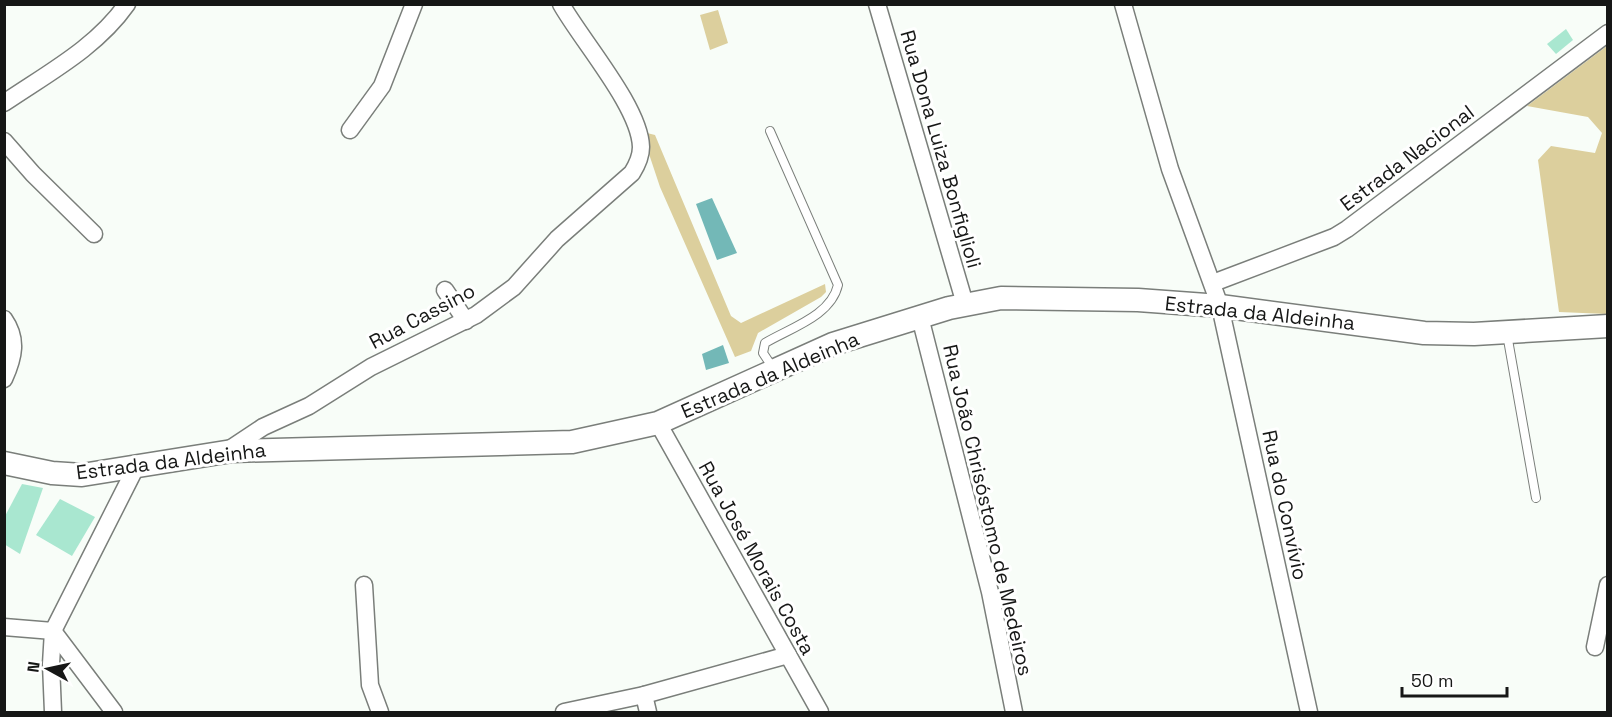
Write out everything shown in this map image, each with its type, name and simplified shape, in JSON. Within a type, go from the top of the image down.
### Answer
[{"type":"street","points":[[4,103],[74,57],[115,21],[127,4]]},
{"type":"street","points":[[350,130],[382,86],[414,4]]},
{"type":"street","name":"Rua Cassino","points":[[225,452],[263,427],[309,406],[370,367],[466,321],[514,286],[557,239],[599,204],[638,164],[641,145],[639,134],[619,94],[561,4]]},
{"type":"street","name":"Rua Dona Luiza Bonfiglioli","points":[[877,4],[965,304]]},
{"type":"street","name":"Rua do Convívio","points":[[1123,4],[1170,169],[1220,306],[1309,712]]},
{"type":"street","name":"Estrada Nacional","points":[[1213,283],[1334,237],[1347,229],[1608,33]]},
{"type":"street","points":[[4,141],[33,174],[94,234]]},
{"type":"street","points":[[445,290],[466,321]]},
{"type":"street","name":"Estrada da Aldeinha","points":[[4,463],[52,473],[82,475],[225,452],[572,442],[658,423],[833,344],[965,304],[1001,298],[1138,300],[1220,306],[1424,333],[1608,326]]},
{"type":"street","name":"Rua João Chrisóstomo de Medeiros","points":[[920,317],[990,592],[1014,712]]},
{"type":"street","points":[[4,319],[13,335],[14,346],[4,379]]},
{"type":"street","name":"Rua José Morais Costa","points":[[658,423],[820,712]]},
{"type":"street","points":[[53,712],[51,664],[53,631],[135,468]]},
{"type":"street","points":[[364,585],[370,685],[380,712]]},
{"type":"street","points":[[1594,647],[1608,585]]},
{"type":"street","points":[[4,627],[53,631],[114,712]]},
{"type":"street","points":[[564,712],[644,695],[788,655]]},
{"type":"street","points":[[644,695],[648,712]]},
{"type":"lane","points":[[770,131],[838,285],[836,296],[828,307],[765,343],[763,353],[775,371]]},
{"type":"lane","points":[[1506,331],[1536,498]]},
{"type":"shaded area","points":[[718,10],[728,43],[710,50],[700,15]]},
{"type":"shaded area","points":[[1607,46],[1607,314],[1559,312],[1538,160],[1551,146],[1595,153],[1602,133],[1588,117],[1527,106]]},
{"type":"shaded area","points":[[647,133],[655,135],[731,316],[741,323],[825,284],[826,292],[821,297],[758,333],[751,351],[735,357],[660,187],[649,154]]},
{"type":"water","points":[[712,198],[737,253],[717,260],[696,204]]},
{"type":"water","points":[[723,345],[729,363],[706,370],[702,354]]},
{"type":"building","points":[[1566,29],[1573,40],[1556,54],[1547,44]]},
{"type":"building","points":[[22,484],[43,488],[20,554],[4,544],[4,518]]},
{"type":"building","points":[[60,499],[95,517],[72,556],[36,535]]}]
